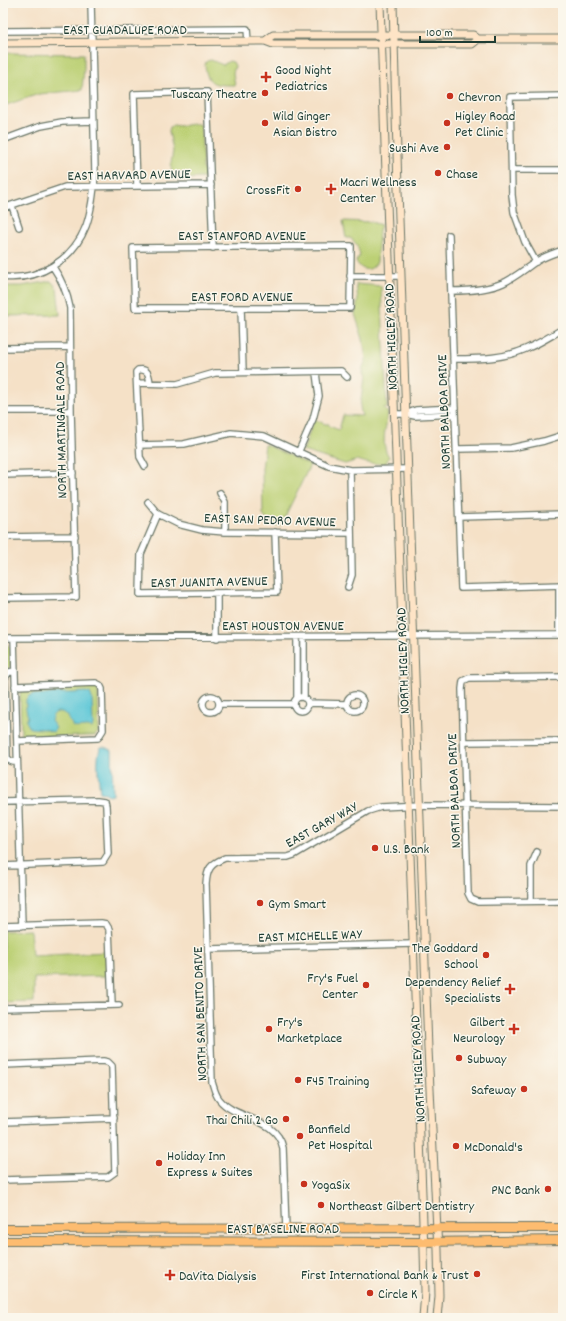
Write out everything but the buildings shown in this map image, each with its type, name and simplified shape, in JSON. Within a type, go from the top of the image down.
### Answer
[{"type":"main road","name":"NORTH HIGLEY ROAD","points":[[380,3],[403,637],[425,944],[430,1090],[438,1241],[439,1296],[437,1318]]},
{"type":"main road","name":"NORTH HIGLEY ROAD","points":[[393,3],[398,192],[414,637],[413,944],[424,1242],[425,1292],[423,1318]]},
{"type":"main road","name":"EAST GUADALUPE ROAD","points":[[265,41],[273,36],[473,34],[478,39]]},
{"type":"main road","name":"EAST GUADALUPE ROAD","points":[[3,43],[265,41],[273,44],[472,44],[478,39],[563,39]]},
{"type":"main road","points":[[386,192],[398,192]]},
{"type":"main road","points":[[413,944],[425,944]]},
{"type":"main road","points":[[418,1091],[430,1090]]},
{"type":"main road","points":[[286,1228],[286,1241]]},
{"type":"main road","name":"EAST BASELINE ROAD","points":[[3,1230],[563,1228]]},
{"type":"main road","points":[[130,1229],[131,1241]]},
{"type":"main road","name":"EAST BASELINE ROAD","points":[[3,1241],[424,1242],[563,1240]]},
{"type":"street","points":[[3,277],[17,278],[29,276],[53,267],[72,250],[82,235],[89,214],[94,186],[91,3]]},
{"type":"street","name":"EAST GUADALUPE ROAD","points":[[3,31],[247,29],[248,41]]},
{"type":"street","points":[[137,186],[134,94],[207,92],[212,185],[213,248]]},
{"type":"street","points":[[536,262],[525,242],[514,212],[512,195],[510,97],[563,96]]},
{"type":"street","points":[[3,140],[41,126],[62,122],[93,121]]},
{"type":"street","points":[[512,170],[563,170]]},
{"type":"street","name":"EAST HARVARD AVENUE","points":[[3,208],[65,187],[212,185]]},
{"type":"street","points":[[12,206],[19,227]]},
{"type":"street","name":"NORTH BALBOA DRIVE","points":[[449,236],[461,588],[561,585]]},
{"type":"street","name":"EAST STANFORD AVENUE","points":[[135,308],[133,248],[351,246],[350,276]]},
{"type":"street","points":[[451,291],[473,291],[503,283],[536,262],[563,250]]},
{"type":"street","name":"NORTH MARTINGALE ROAD","points":[[3,598],[76,597],[70,308],[67,292],[53,267]]},
{"type":"street","points":[[350,276],[401,276]]},
{"type":"street","name":"EAST FORD AVENUE","points":[[135,308],[350,308],[350,276]]},
{"type":"street","points":[[241,308],[243,372]]},
{"type":"street","points":[[454,359],[493,358],[511,354],[529,348],[563,328]]},
{"type":"street","points":[[3,348],[70,347]]},
{"type":"street","points":[[145,466],[140,457],[136,372],[143,369],[146,370],[149,374],[150,383]]},
{"type":"street","points":[[137,383],[177,384],[215,373],[243,372],[341,372],[347,377]]},
{"type":"street","points":[[298,452],[313,419],[319,396],[316,373]]},
{"type":"street","points":[[395,414],[406,414],[416,410],[455,411]]},
{"type":"street","points":[[3,411],[71,411]]},
{"type":"street","points":[[139,445],[184,444],[231,433],[264,436],[329,466],[350,470],[408,469]]},
{"type":"street","points":[[456,449],[511,448],[563,435]]},
{"type":"street","points":[[348,587],[352,575],[350,470]]},
{"type":"street","points":[[3,475],[73,473]]},
{"type":"street","points":[[220,493],[225,502],[225,532]]},
{"type":"street","name":"EAST SAN PEDRO AVENUE","points":[[148,502],[158,514],[178,524],[202,530],[225,532],[351,533]]},
{"type":"street","name":"EAST JUANITA AVENUE","points":[[158,514],[141,554],[140,594],[277,592],[275,532]]},
{"type":"street","points":[[459,517],[563,514]]},
{"type":"street","points":[[3,537],[75,536]]},
{"type":"street","points":[[561,585],[561,635]]},
{"type":"street","points":[[217,593],[217,638]]},
{"type":"street","name":"EAST HOUSTON AVENUE","points":[[3,638],[414,637],[561,635]]},
{"type":"street","points":[[297,637],[297,709],[305,709],[308,703]]},
{"type":"street","points":[[304,637],[304,698],[308,703]]},
{"type":"street","points":[[14,638],[22,926]]},
{"type":"street","points":[[14,672],[9,672],[5,679],[7,757],[9,761],[17,762]]},
{"type":"street","name":"NORTH BALBOA DRIVE","points":[[531,901],[478,902],[472,899],[468,893],[463,681],[469,678],[563,677]]},
{"type":"street","points":[[15,686],[96,683],[102,688],[103,730],[98,738],[17,741]]},
{"type":"street","points":[[219,704],[296,701],[301,697],[304,698]]},
{"type":"street","points":[[308,703],[346,704]]},
{"type":"street","points":[[464,742],[563,741]]},
{"type":"street","points":[[3,802],[105,801],[108,854],[103,862],[3,866]]},
{"type":"street","name":"EAST GARY WAY","points":[[216,862],[225,858],[288,857],[294,855],[373,809],[381,807],[414,805],[563,806]]},
{"type":"street","points":[[537,852],[531,866],[531,901],[563,901]]},
{"type":"street","name":"NORTH SAN BENITO DRIVE","points":[[216,862],[209,868],[206,874],[212,1082],[214,1091],[227,1107],[269,1127],[280,1140],[283,1152],[286,1228]]},
{"type":"street","points":[[3,926],[106,924],[109,929],[112,1005]]},
{"type":"street","name":"EAST MICHELLE WAY","points":[[208,950],[413,944]]},
{"type":"street","points":[[3,1008],[119,1004]]},
{"type":"street","points":[[3,1065],[108,1062],[112,1066],[115,1172],[108,1177],[3,1180]]},
{"type":"street","points":[[3,1122],[114,1118]]},
{"type":"green space","points":[[3,53],[84,54],[82,90],[39,94],[3,106]]},
{"type":"green space","points":[[211,60],[223,65],[229,61],[233,62],[235,66],[233,73],[235,85],[217,84],[210,80],[207,76],[205,63]]},
{"type":"green space","points":[[198,124],[201,126],[203,169],[205,171],[205,178],[172,179],[171,163],[173,151],[169,131],[170,127],[173,125],[181,126]]},
{"type":"green space","points":[[343,221],[371,222],[381,225],[379,231],[377,262],[371,268],[363,269],[356,261],[360,255],[355,243],[350,238],[346,238]]},
{"type":"green space","points":[[51,281],[57,288],[60,315],[3,316],[3,286],[22,286]]},
{"type":"green space","points":[[356,284],[381,286],[387,408],[383,408],[388,413],[384,441],[386,452],[389,457],[386,463],[379,464],[358,460],[345,464],[303,451],[314,419],[325,424],[329,424],[329,426],[339,430],[343,415],[362,416],[360,407],[364,378],[362,373],[366,360],[363,339],[355,314],[358,300]]},
{"type":"green space","points":[[265,444],[310,465],[281,525],[275,526],[265,518],[263,514],[262,469]]},
{"type":"green space","points":[[3,644],[8,645],[11,649],[11,665],[3,677]]},
{"type":"green space","points":[[94,686],[98,690],[99,731],[95,736],[23,737],[21,734],[21,690]]},
{"type":"green space","points":[[30,930],[32,956],[106,952],[107,976],[34,978],[34,1002],[3,1003],[3,931]]},
{"type":"water","points":[[85,692],[90,693],[92,698],[92,728],[77,728],[72,726],[68,716],[62,712],[58,712],[52,716],[51,721],[56,728],[53,732],[44,729],[30,728],[26,721],[28,717],[26,699],[33,694],[42,695]]},
{"type":"water","points":[[101,747],[112,750],[113,795],[109,796],[106,793],[100,792],[98,756]]},
{"type":"place","name":"Good Night Pediatrics","points":[[266,77]]},
{"type":"place","name":"Tuscany Theatre","points":[[265,93]]},
{"type":"place","name":"Chevron","points":[[450,96]]},
{"type":"place","name":"Wild Ginger Asian Bistro","points":[[265,123]]},
{"type":"place","name":"Higley Road Pet Clinic","points":[[447,123]]},
{"type":"place","name":"Sushi Ave","points":[[447,147]]},
{"type":"place","name":"Chase","points":[[438,173]]},
{"type":"place","name":"CrossFit","points":[[298,189]]},
{"type":"place","name":"Macri Wellness Center","points":[[331,189]]},
{"type":"place","name":"U.S. Bank","points":[[375,848]]},
{"type":"place","name":"Gym Smart","points":[[260,903]]},
{"type":"place","name":"The Goddard School","points":[[486,955]]},
{"type":"place","name":"Fry's Fuel Center","points":[[366,985]]},
{"type":"place","name":"Dependency Relief Specialists","points":[[510,989]]},
{"type":"place","name":"Fry's Marketplace","points":[[269,1029]]},
{"type":"place","name":"Gilbert Neurology","points":[[514,1029]]},
{"type":"place","name":"Subway","points":[[459,1058]]},
{"type":"place","name":"F45 Training","points":[[298,1080]]},
{"type":"place","name":"Safeway","points":[[524,1089]]},
{"type":"place","name":"Thai Chili 2 Go","points":[[286,1119]]},
{"type":"place","name":"Banfield Pet Hospital","points":[[300,1136]]},
{"type":"place","name":"McDonald's","points":[[456,1146]]},
{"type":"place","name":"Holiday Inn Express & Suites","points":[[159,1163]]},
{"type":"place","name":"YogaSix","points":[[304,1184]]},
{"type":"place","name":"PNC Bank","points":[[548,1189]]},
{"type":"place","name":"Northeast Gilbert Dentistry","points":[[321,1205]]},
{"type":"place","name":"First International Bank & Trust","points":[[477,1274]]},
{"type":"place","name":"DaVita Dialysis","points":[[170,1275]]},
{"type":"place","name":"Circle K","points":[[370,1293]]}]
